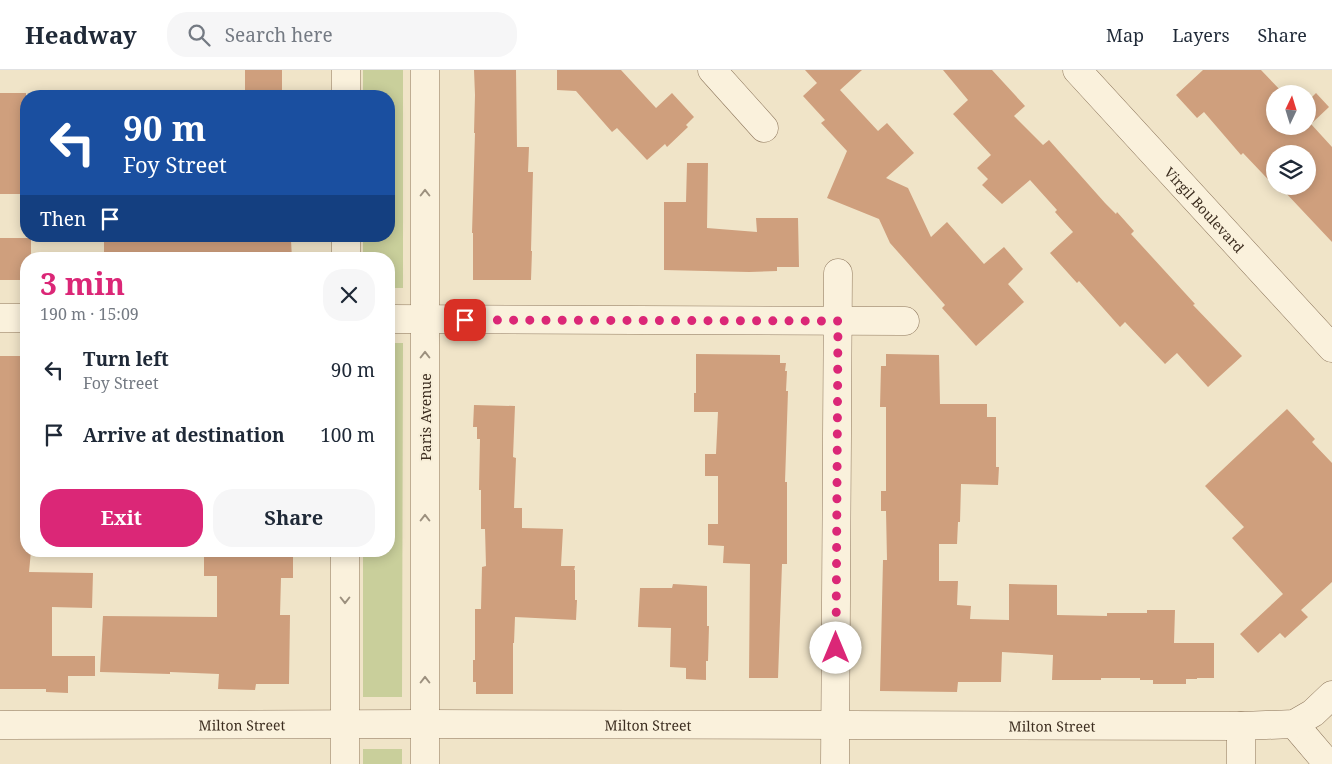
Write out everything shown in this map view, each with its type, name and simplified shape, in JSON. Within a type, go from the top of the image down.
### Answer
[{"type":"street","points":[[346,70],[346,90]]},
{"type":"street","name":"Paris Avenue","points":[[425,70],[425,764]]},
{"type":"street","points":[[712,70],[764,128]]},
{"type":"street","name":"Virgil Boulevard","points":[[1077,70],[1332,348]]},
{"type":"street","points":[[835,764],[838,273]]},
{"type":"street","points":[[0,318],[20,318]]},
{"type":"street","points":[[395,319],[905,321]]},
{"type":"street","points":[[345,557],[345,764]]},
{"type":"street","points":[[1328,764],[1294,724],[1313,713],[1332,696]]},
{"type":"street","name":"Milton Street","points":[[0,725],[835,724],[1241,726],[1294,724]]},
{"type":"street","points":[[1241,726],[1241,764]]},
{"type":"green space","points":[[363,70],[403,70],[403,288],[395,288],[395,252],[363,252],[363,242],[395,242],[395,90],[363,90]]},
{"type":"green space","points":[[395,343],[403,343],[402,697],[363,697],[363,557],[395,557]]},
{"type":"green space","points":[[363,749],[402,749],[402,764],[363,764]]},
{"type":"building","points":[[245,70],[282,70],[282,90],[245,90]]},
{"type":"building","points":[[474,70],[516,70],[517,147],[529,147],[528,172],[533,172],[531,280],[473,280]]},
{"type":"building","points":[[557,70],[621,70],[656,108],[672,93],[694,117],[686,125],[688,127],[667,147],[665,144],[647,160],[617,128],[612,132],[576,91],[557,90]]},
{"type":"building","points":[[805,70],[862,70],[840,90],[878,131],[887,123],[914,153],[886,178],[908,188],[931,237],[947,222],[984,264],[1004,247],[1023,269],[1008,284],[1024,302],[976,346],[942,308],[945,305],[890,243],[879,219],[827,198],[847,151],[821,123],[825,120],[803,96],[817,83]]},
{"type":"building","points":[[943,70],[992,70],[1025,106],[1014,116],[1043,145],[1049,140],[1105,203],[1116,214],[1117,212],[1134,231],[1131,234],[1195,304],[1193,305],[1242,356],[1208,387],[1177,353],[1165,364],[1125,322],[1120,327],[1079,281],[1077,283],[1050,253],[1073,232],[1055,212],[1057,210],[1030,180],[1002,204],[982,185],[988,179],[977,168],[991,155],[953,114],[968,100]]},
{"type":"building","points":[[1203,70],[1261,70],[1275,85],[1266,85],[1266,135],[1316,135],[1316,129],[1332,147],[1332,242],[1288,195],[1316,195],[1316,145],[1266,145],[1266,177],[1243,153],[1241,155],[1204,112],[1197,118],[1176,95]]},
{"type":"building","points":[[0,93],[20,93],[20,194],[0,194]]},
{"type":"building","points":[[1316,93],[1329,107],[1316,119]]},
{"type":"building","points":[[687,163],[708,163],[707,228],[757,232],[756,218],[798,218],[799,267],[777,267],[777,271],[749,272],[664,270],[664,202],[686,202]]},
{"type":"building","points":[[0,238],[20,238],[20,242],[31,242],[31,252],[20,252],[20,280],[0,280]]},
{"type":"building","points":[[104,242],[291,242],[292,252],[104,252]]},
{"type":"building","points":[[696,354],[780,355],[780,363],[786,363],[786,391],[788,391],[785,482],[787,482],[787,564],[782,564],[778,678],[749,678],[750,564],[723,563],[724,546],[708,545],[708,524],[718,524],[718,476],[705,476],[705,454],[716,454],[718,412],[694,412]]},
{"type":"building","points":[[886,354],[939,355],[940,404],[987,404],[987,417],[996,417],[996,467],[999,467],[998,485],[961,484],[960,522],[958,522],[957,544],[939,544],[939,581],[958,581],[957,605],[971,606],[970,619],[1009,620],[1009,584],[1057,585],[1057,615],[1107,616],[1107,613],[1147,613],[1147,610],[1175,610],[1174,643],[1214,643],[1214,678],[1186,679],[1186,684],[1153,684],[1153,680],[1140,680],[1140,678],[1052,680],[1053,655],[1002,652],[1001,682],[958,682],[957,692],[880,691],[883,560],[887,560],[886,511],[881,511],[881,491],[886,491],[886,407],[880,407],[881,366],[886,366]]},
{"type":"building","points":[[0,356],[20,356],[20,557],[30,557],[29,572],[93,573],[92,608],[52,607],[52,656],[95,656],[95,676],[68,676],[68,693],[46,692],[46,689],[0,689]]},
{"type":"building","points":[[474,405],[515,406],[513,457],[516,458],[514,508],[522,508],[522,528],[563,529],[561,566],[575,566],[576,620],[515,617],[513,694],[476,694],[476,682],[473,682],[475,609],[481,609],[482,567],[486,566],[485,529],[481,529],[481,490],[479,490],[480,439],[477,439],[477,427],[473,427]]},
{"type":"building","points":[[1287,409],[1315,439],[1312,442],[1332,463],[1332,582],[1301,610],[1308,617],[1285,638],[1280,633],[1258,653],[1240,634],[1283,594],[1232,538],[1244,527],[1205,486]]},
{"type":"building","points":[[204,557],[293,557],[293,578],[281,578],[280,615],[290,615],[289,684],[256,684],[255,690],[218,689],[219,674],[100,672],[103,616],[217,617],[217,576],[204,576]]},
{"type":"building","points":[[673,584],[707,586],[707,626],[709,626],[706,680],[686,679],[686,668],[670,667],[671,628],[638,627],[640,588],[672,588]]},
{"type":"route","points":[[465,320],[838,321],[836,648]]}]
